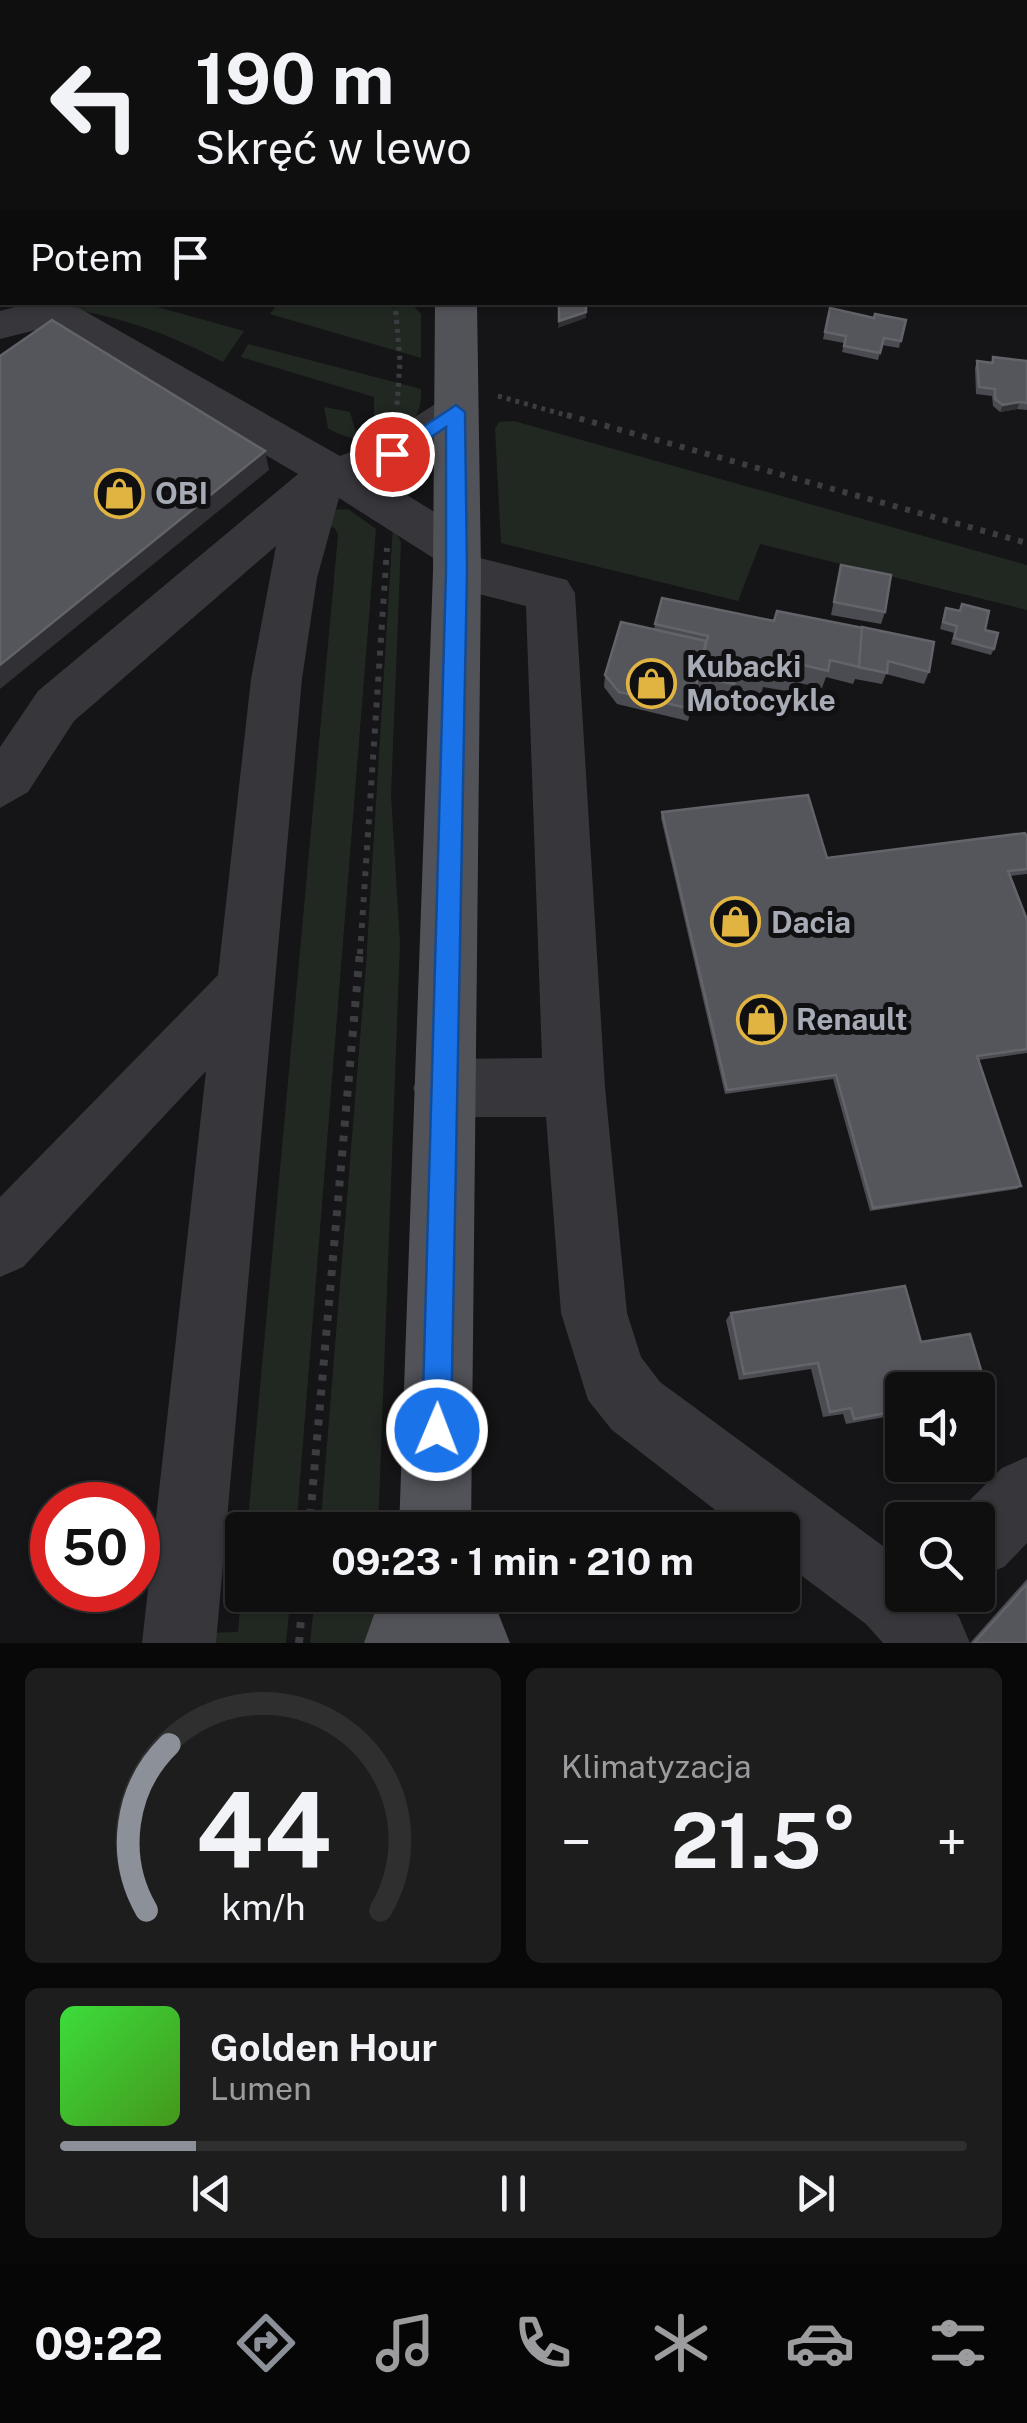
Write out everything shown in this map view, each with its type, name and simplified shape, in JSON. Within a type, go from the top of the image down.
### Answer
[{"type":"main road","points":[[435,1512],[456,560],[456,398],[448,307]]},
{"type":"main road","points":[[401,1643],[412,1612]]},
{"type":"main road","points":[[461,1612],[473,1643]]},
{"type":"street","points":[[0,324],[40,315],[64,318],[330,478],[389,505],[456,560],[550,594],[574,1087],[594,1313],[612,1376],[636,1406],[665,1429],[885,1591]]},
{"type":"street","points":[[0,786],[25,757],[34,736],[56,706],[330,478],[392,454],[456,398]]},
{"type":"street","points":[[179,1643],[244,989],[291,585],[305,522],[330,478]]},
{"type":"street","points":[[0,1244],[244,989]]},
{"type":"street","points":[[444,1088],[574,1087]]},
{"type":"street","points":[[995,1524],[1027,1493]]},
{"type":"path","points":[[392,454],[400,361],[396,305]]},
{"type":"path","points":[[456,398],[1027,543]]},
{"type":"path","points":[[311,1512],[366,886],[389,505]]},
{"type":"path","points":[[299,1643],[302,1612]]},
{"type":"shaded area","points":[[45,305],[150,305],[244,331],[223,362],[131,323]]},
{"type":"shaded area","points":[[277,305],[413,305],[421,314],[421,358],[270,314]]},
{"type":"shaded area","points":[[248,344],[421,389],[419,407],[413,421],[389,438],[359,440],[343,435],[328,428],[324,407],[350,412],[356,433],[374,432],[374,397],[241,357]]},
{"type":"shaded area","points":[[514,421],[1027,565],[1027,610],[760,544],[738,601],[501,543],[495,429],[499,422]]},
{"type":"shaded area","points":[[348,509],[376,529],[297,1512],[249,1512],[338,535],[335,528],[323,526],[331,510]]},
{"type":"shaded area","points":[[393,526],[401,542],[391,796],[400,943],[379,1512],[321,1512],[366,965]]},
{"type":"shaded area","points":[[240,1612],[289,1612],[286,1643],[208,1643],[207,1633],[238,1632]]},
{"type":"shaded area","points":[[313,1612],[374,1612],[373,1643],[310,1643]]},
{"type":"building","points":[[559,305],[586,305],[586,312],[559,321]]},
{"type":"building","points":[[830,308],[874,318],[875,314],[906,320],[901,341],[884,338],[880,353],[844,346],[846,336],[825,332]]},
{"type":"building","name":"OBI","points":[[52,320],[265,451],[0,665],[0,356]]},
{"type":"building","points":[[993,357],[1027,361],[1027,403],[1003,405],[995,399],[995,389],[979,387],[977,361],[993,363]]},
{"type":"building","points":[[841,565],[891,575],[885,612],[834,602]]},
{"type":"building","points":[[662,598],[774,621],[777,611],[863,628],[859,667],[830,660],[828,671],[799,664],[797,675],[768,670],[765,679],[736,674],[734,684],[699,677],[708,636],[655,624]]},
{"type":"building","points":[[962,604],[989,611],[985,630],[998,633],[994,649],[954,638],[957,626],[943,622],[946,608],[960,611]]},
{"type":"building","points":[[621,622],[706,641],[691,709],[619,692],[605,675]]},
{"type":"building","points":[[862,627],[934,642],[929,672],[888,661],[887,673],[858,667]]},
{"type":"building","points":[[808,795],[827,858],[1025,833],[1027,869],[1008,871],[1027,920],[1027,1049],[977,1056],[1021,1186],[873,1208],[836,1075],[727,1090],[662,812]]},
{"type":"building","points":[[905,1286],[921,1342],[970,1334],[982,1372],[885,1372],[885,1413],[854,1419],[851,1408],[830,1412],[818,1363],[744,1374],[731,1313]]},
{"type":"building","points":[[1027,1584],[1027,1643],[974,1643]]},
{"type":"place","name":"OBI","points":[[120,493]]},
{"type":"place","name":"Kubacki Motocykle","points":[[651,683]]},
{"type":"place","name":"Dacia","points":[[736,922]]},
{"type":"place","name":"Renault","points":[[761,1019]]},
{"type":"route","points":[[392,454],[456,412],[437,1430]]}]
